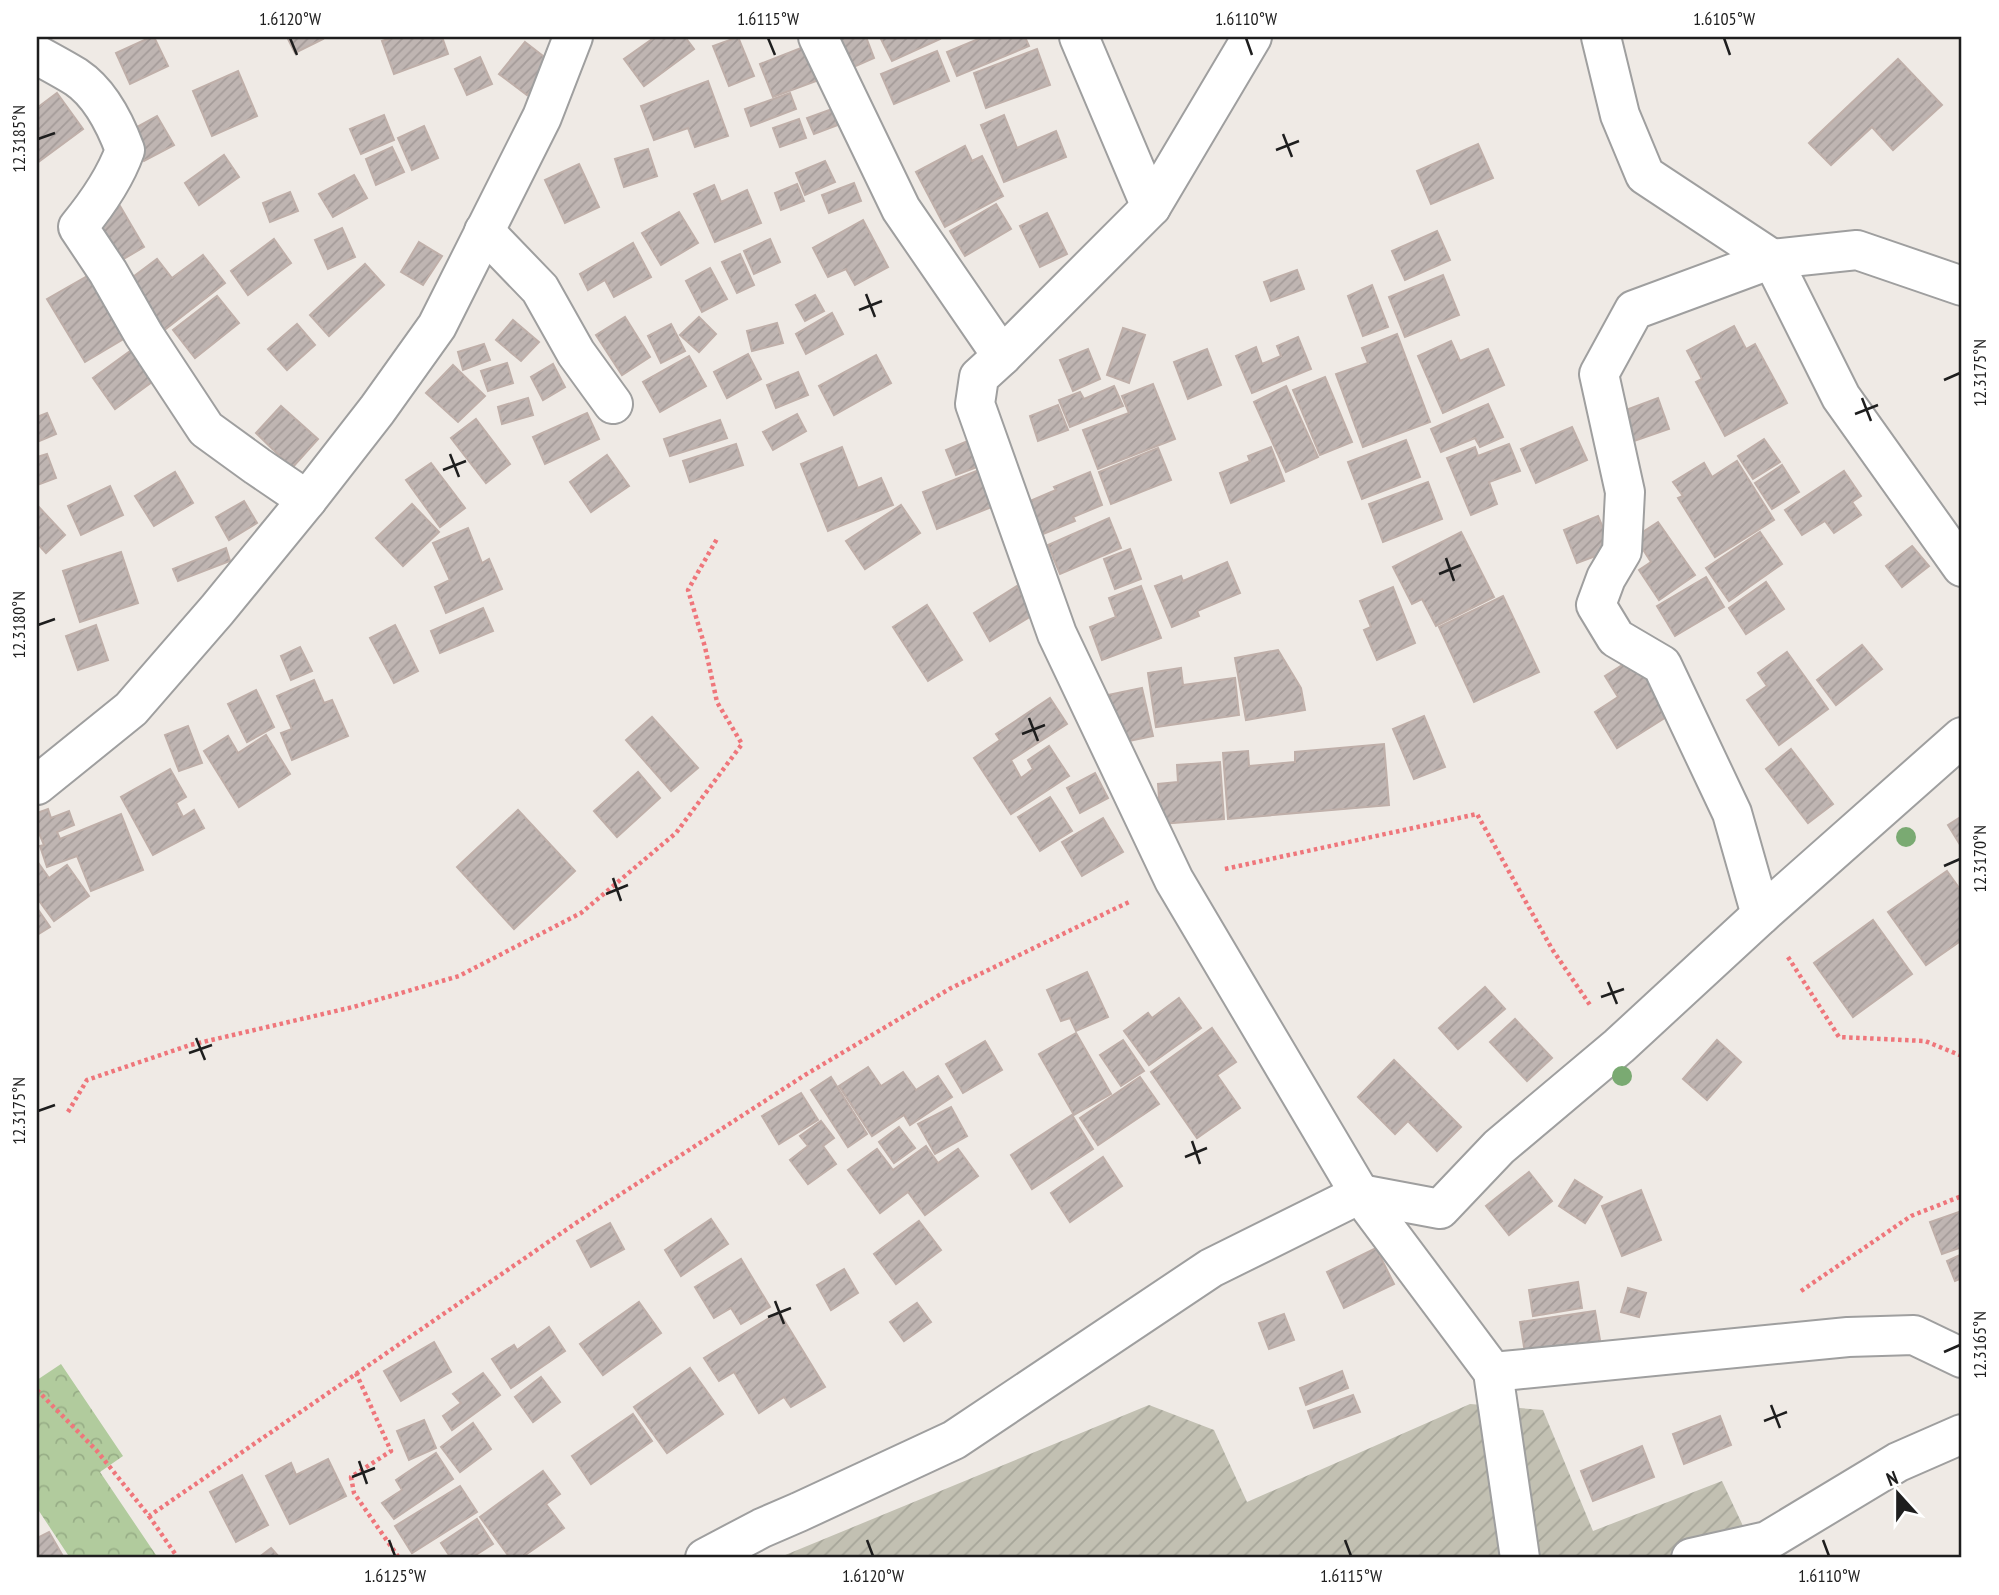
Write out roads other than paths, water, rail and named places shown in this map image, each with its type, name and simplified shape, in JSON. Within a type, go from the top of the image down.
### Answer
[{"type":"street","points":[[37,785],[131,709],[307,500],[377,410],[437,326],[542,117],[573,37]]},
{"type":"street","points":[[818,37],[901,209],[1002,356]]},
{"type":"street","points":[[1079,37],[1151,207]]},
{"type":"street","points":[[1252,37],[1151,207],[979,377],[975,404],[1057,634],[1174,880],[1360,1194],[1493,1372],[1520,1558]]},
{"type":"street","points":[[1601,37],[1620,115],[1645,175],[1772,259],[1841,397],[1962,567]]},
{"type":"street","points":[[37,55],[78,78],[91,92],[114,122],[125,150],[113,177],[78,227],[206,429],[307,500]]},
{"type":"street","points":[[484,231],[540,289],[576,353],[614,404]]},
{"type":"street","points":[[1761,915],[1732,813],[1662,665],[1616,638],[1596,605],[1606,578],[1622,551],[1625,492],[1599,374],[1634,310],[1772,259],[1857,250],[1962,286]]},
{"type":"street","points":[[705,1558],[762,1528],[954,1440],[1211,1268],[1360,1194],[1440,1209],[1499,1147],[1619,1046],[1761,915],[1962,737]]},
{"type":"street","points":[[1493,1372],[1848,1337],[1914,1335],[1962,1357]]},
{"type":"street","points":[[1691,1558],[1770,1550],[1898,1462],[1962,1434]]}]
